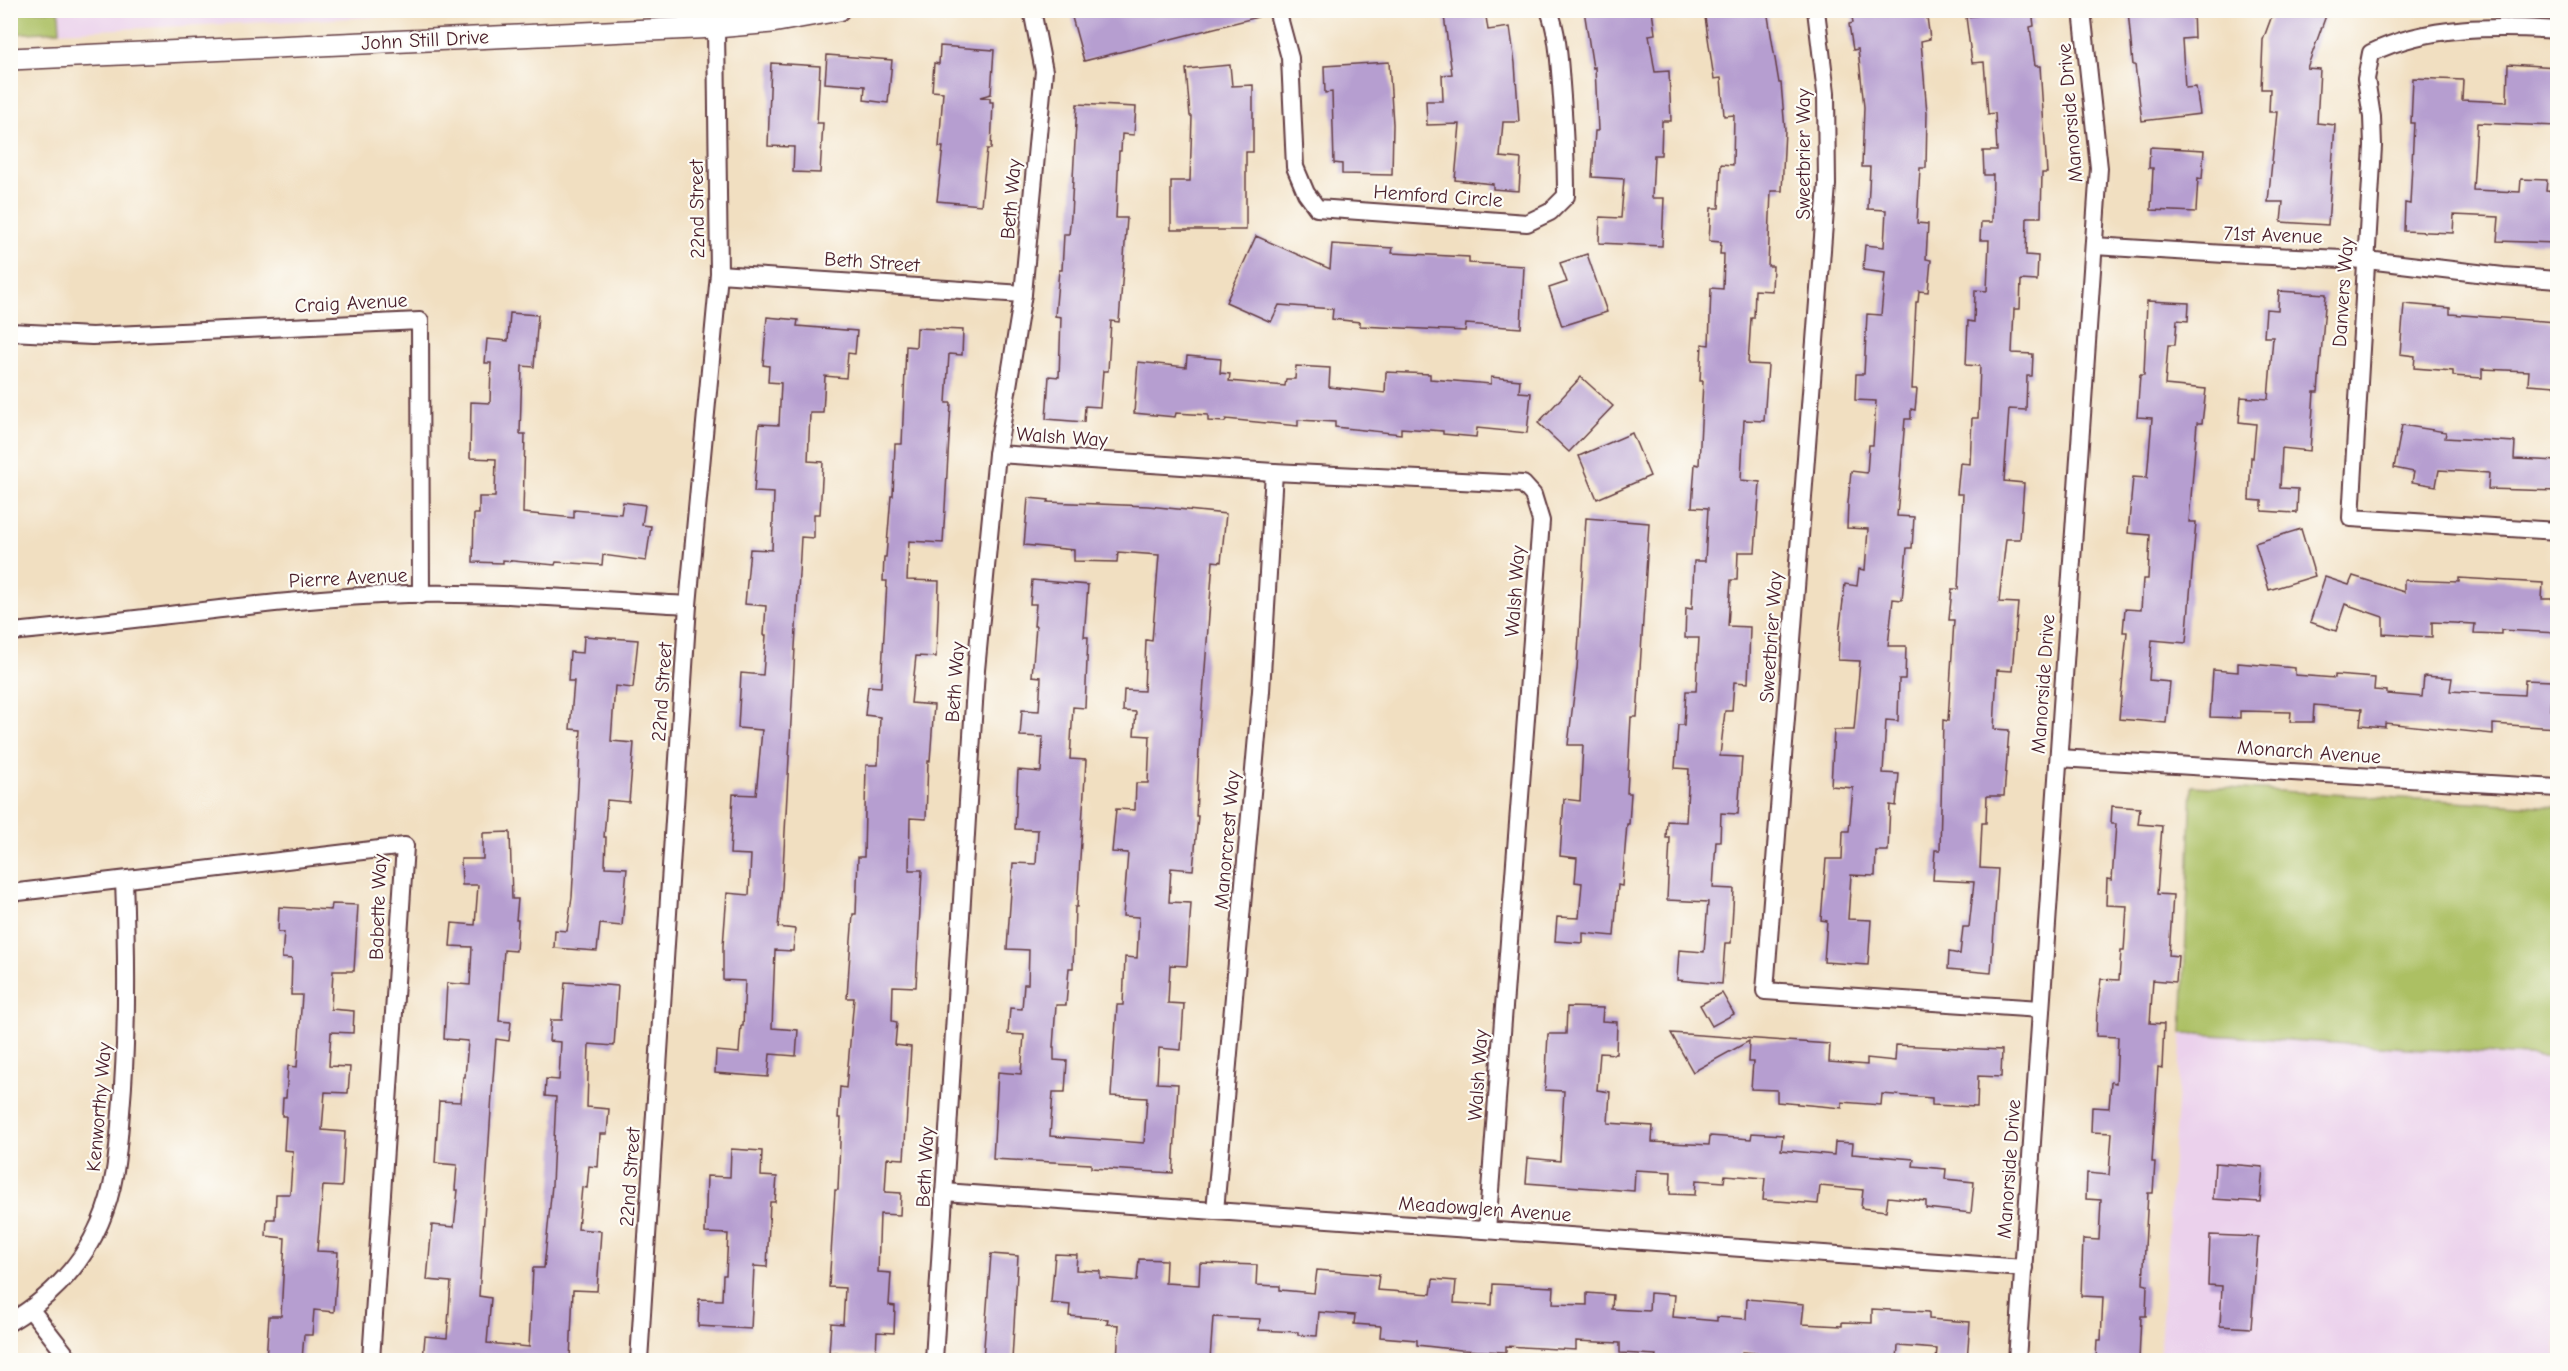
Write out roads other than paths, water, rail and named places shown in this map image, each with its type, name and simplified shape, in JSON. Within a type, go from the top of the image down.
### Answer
[{"type":"street","name":"John Still Drive","points":[[10,59],[716,27],[772,22],[839,10]]},
{"type":"street","name":"Beth Way","points":[[934,1360],[976,670],[997,454],[1023,294],[1044,71],[1032,10]]},
{"type":"street","name":"Hemford Circle","points":[[1277,10],[1290,58],[1295,167],[1306,193],[1317,208],[1527,223],[1550,212],[1566,196],[1567,149],[1560,70],[1555,27],[1549,10]]},
{"type":"street","name":"Sweetbrier Way","points":[[1816,10],[1826,93],[1827,185],[1765,991],[2041,1009]]},
{"type":"street","name":"Manorside Drive","points":[[2017,1360],[2099,168],[2082,10]]},
{"type":"street","name":"22nd Street","points":[[639,1360],[688,605],[719,274],[716,27]]},
{"type":"street","name":"Danvers Way","points":[[2558,30],[2468,29],[2396,41],[2371,53],[2366,79],[2373,136],[2351,518],[2558,531]]},
{"type":"street","name":"71st Avenue","points":[[2094,246],[2225,255],[2367,260],[2558,280]]},
{"type":"street","name":"Beth Street","points":[[719,274],[1023,294]]},
{"type":"street","name":"Craig Avenue","points":[[10,332],[92,336],[420,321],[421,595]]},
{"type":"street","name":"Walsh Way","points":[[997,454],[1274,472],[1523,484],[1533,495],[1541,520],[1487,1230]]},
{"type":"street","name":"Manorcrest Way","points":[[1215,1211],[1261,691],[1274,472]]},
{"type":"street","name":"Pierre Avenue","points":[[10,632],[88,626],[241,606],[325,599],[421,595],[549,597],[688,605]]},
{"type":"street","name":"Monarch Avenue","points":[[2059,758],[2558,788]]},
{"type":"street","name":"Babette Way","points":[[10,893],[405,846],[371,1360]]},
{"type":"street","name":"Kenworthy Way","points":[[10,1322],[31,1310],[49,1295],[74,1267],[96,1232],[111,1194],[117,1164],[125,1072],[128,985],[124,880]]},
{"type":"street","name":"Meadowglen Avenue","points":[[944,1192],[2024,1268]]},
{"type":"street","points":[[31,1310],[70,1360]]}]
